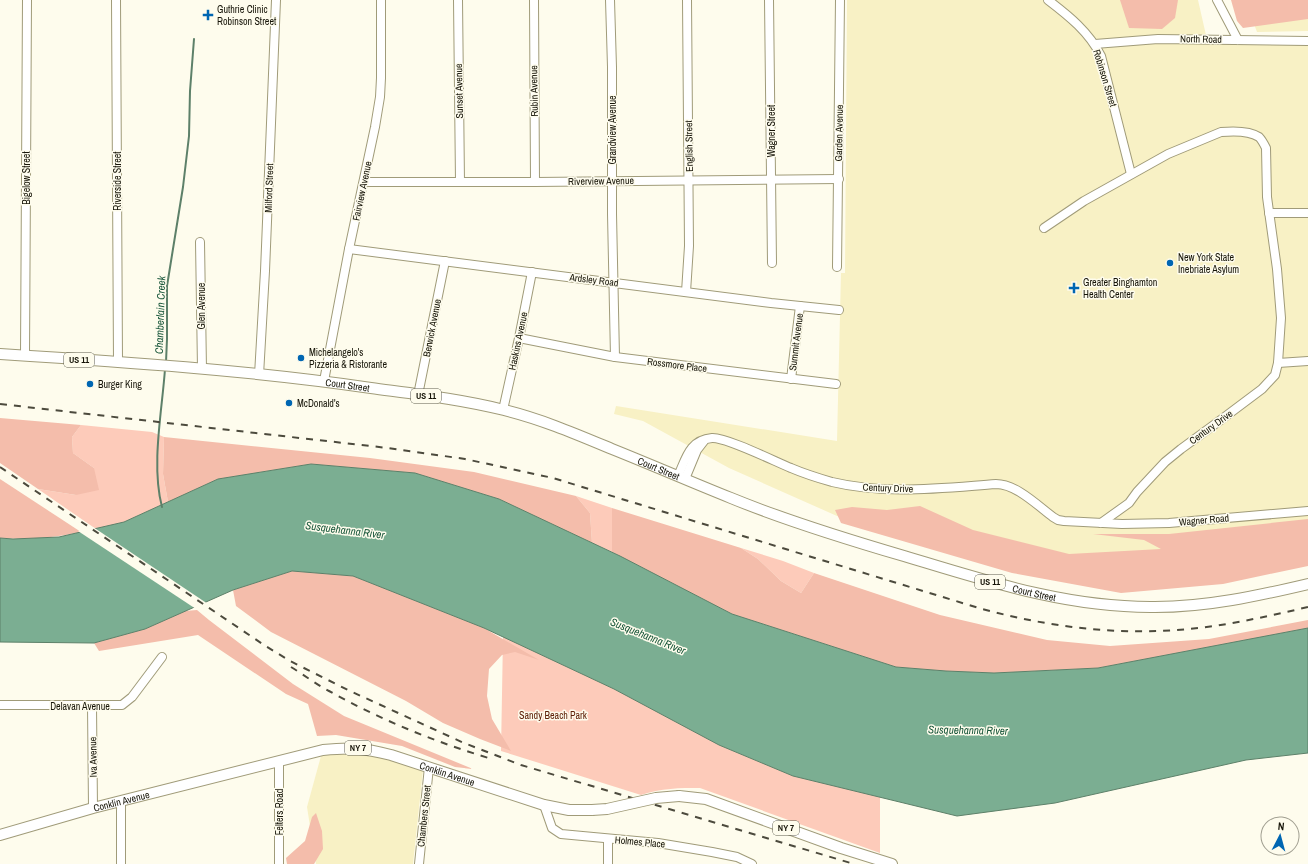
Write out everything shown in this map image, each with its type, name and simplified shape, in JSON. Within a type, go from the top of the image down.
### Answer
[{"type":"main road","name":"Court Street","points":[[0,354],[118,362],[324,381],[418,394],[503,410],[566,429],[758,509],[832,534],[982,580],[1034,594],[1068,600],[1122,606],[1188,606],[1252,597],[1308,584]]},
{"type":"main road","name":"Conklin Avenue","points":[[0,835],[93,808],[323,750],[354,748],[368,749],[391,755],[544,805],[569,810],[613,808],[656,798],[679,796],[706,799],[841,848],[892,864]]},
{"type":"street","name":"Bigelow Street","points":[[26,356],[27,0]]},
{"type":"street","name":"Riverside Street","points":[[116,0],[118,362]]},
{"type":"street","name":"Milford Street","points":[[259,375],[265,271],[276,0]]},
{"type":"street","name":"Fairview Avenue","points":[[324,381],[380,97],[381,0]]},
{"type":"street","name":"Sunset Avenue","points":[[458,0],[460,182]]},
{"type":"street","name":"Rubin Avenue","points":[[534,0],[535,182]]},
{"type":"street","name":"Grandview Avenue","points":[[610,0],[615,357]]},
{"type":"street","name":"English Street","points":[[686,292],[689,246],[687,0]]},
{"type":"street","name":"Wagner Street","points":[[769,0],[772,263]]},
{"type":"street","name":"Garden Avenue","points":[[837,266],[840,0]]},
{"type":"street","name":"Robinson Street","points":[[1048,0],[1079,25],[1095,44],[1101,56],[1131,174]]},
{"type":"street","points":[[1217,0],[1238,40]]},
{"type":"street","name":"North Road","points":[[1095,44],[1158,39],[1308,41]]},
{"type":"street","name":"Century Drive","points":[[681,478],[692,447],[697,442],[712,438],[720,439],[806,474],[864,488],[898,490],[996,484],[1006,485],[1016,490],[1058,520],[1101,523],[1129,503],[1141,487],[1175,453],[1222,420],[1262,389],[1275,375],[1278,363],[1281,318],[1277,269],[1269,213],[1266,148],[1258,136],[1228,131],[1221,132],[1168,154],[1131,174],[1078,205],[1044,228]]},
{"type":"street","name":"Riverview Avenue","points":[[364,182],[839,179]]},
{"type":"street","points":[[1269,213],[1308,213]]},
{"type":"street","name":"Glen Avenue","points":[[200,242],[202,369]]},
{"type":"street","name":"Ardsley Road","points":[[349,249],[839,310]]},
{"type":"street","name":"Berwick Avenue","points":[[418,394],[445,261]]},
{"type":"street","name":"Haskins Avenue","points":[[503,410],[532,272]]},
{"type":"street","name":"Summit Avenue","points":[[791,379],[800,306]]},
{"type":"street","name":"Rossmore Place","points":[[519,338],[615,357],[836,384]]},
{"type":"street","points":[[1278,363],[1308,361]]},
{"type":"street","name":"Wagner Road","points":[[1101,523],[1169,523],[1308,511]]},
{"type":"street","name":"Delavan Avenue","points":[[0,705],[122,705],[132,697],[162,657]]},
{"type":"street","name":"Iva Avenue","points":[[92,706],[93,808]]},
{"type":"street","name":"Felters Road","points":[[279,761],[279,864]]},
{"type":"street","name":"Chambers Street","points":[[418,864],[429,767]]},
{"type":"street","points":[[121,801],[121,864]]},
{"type":"street","name":"Holmes Place","points":[[544,805],[552,828],[561,834],[658,843],[737,857],[752,864]]},
{"type":"street","points":[[608,839],[608,864]]},
{"type":"shaded area","name":"Greater Binghamton Health Center","points":[[847,0],[1198,0],[1208,44],[1308,42],[1308,536],[1045,569],[837,516],[729,468],[643,421],[614,414],[616,406],[837,441],[841,273],[845,273]]},
{"type":"shaded area","points":[[1120,0],[1178,0],[1175,18],[1162,29],[1129,28]]},
{"type":"shaded area","points":[[1231,0],[1308,0],[1308,19],[1243,28],[1237,21]]},
{"type":"shaded area","points":[[1245,0],[1308,0],[1308,31],[1257,32]]},
{"type":"shaded area","points":[[0,418],[81,425],[72,437],[73,453],[94,468],[99,490],[76,495],[38,489],[0,463]]},
{"type":"shaded area","points":[[164,437],[370,458],[474,472],[576,496],[590,513],[592,543],[499,499],[415,473],[311,464],[218,479],[168,502],[163,474]]},
{"type":"shaded area","points":[[0,479],[81,532],[40,538],[0,538]]},
{"type":"shaded area","points":[[920,506],[973,530],[1069,554],[1161,549],[1144,540],[1093,534],[1169,534],[1308,519],[1308,566],[1223,584],[1121,593],[1012,573],[841,523],[835,510],[852,507],[887,510]]},
{"type":"shaded area","points":[[612,508],[741,548],[758,559],[781,581],[801,593],[814,573],[940,615],[1047,640],[1110,646],[1209,639],[1308,620],[1308,628],[1098,668],[994,673],[896,667],[732,614],[612,552]]},
{"type":"shaded area","points":[[292,571],[353,576],[484,628],[539,660],[515,652],[502,655],[489,669],[487,696],[492,719],[511,751],[443,723],[406,701],[271,632],[236,606],[233,590]]},
{"type":"shaded area","points":[[197,610],[293,684],[344,716],[473,769],[455,767],[402,746],[336,735],[317,736],[308,704],[286,694],[198,635],[99,651],[94,643],[145,629],[185,611]]},
{"type":"shaded area","points":[[340,753],[359,753],[377,756],[423,770],[413,864],[316,864],[307,807],[321,756]]},
{"type":"shaded area","points":[[316,813],[322,831],[323,849],[314,864],[287,864],[286,858],[305,841],[312,817]]},
{"type":"green space","points":[[81,425],[152,432],[164,437],[163,474],[168,502],[124,522],[96,529],[38,489],[76,495],[94,468],[73,453],[72,437]]},
{"type":"green space","points":[[576,496],[612,508],[612,552],[592,543],[590,513]]},
{"type":"green space","points":[[741,548],[783,561],[814,573],[801,593],[781,581],[758,559]]},
{"type":"green space","name":"Sandy Beach Park","points":[[503,637],[614,689],[719,745],[793,776],[880,797],[880,853],[700,788],[678,788],[641,795],[501,751]]},
{"type":"water","name":"Susquehanna River","points":[[311,464],[415,473],[499,499],[620,556],[732,614],[896,667],[994,673],[1098,668],[1308,628],[1308,753],[1246,760],[1055,803],[957,816],[793,776],[719,745],[614,689],[484,628],[353,576],[292,571],[233,590],[145,629],[94,643],[0,642],[0,538],[13,539],[59,537],[124,522],[218,479]]},
{"type":"pier","points":[[93,527],[208,604],[196,609],[78,531]]},
{"type":"waterway","name":"Chamberlain Creek","points":[[166,362],[167,286],[183,187],[189,136],[190,91],[194,39]]},
{"type":"waterway","name":"Chamberlain Creek","points":[[162,507],[157,474],[157,456],[165,369]]},
{"type":"railway","points":[[0,404],[388,448],[465,459],[553,478],[982,609],[1030,620],[1078,628],[1127,631],[1193,629],[1259,618],[1308,607]]},
{"type":"railway","points":[[0,467],[264,645],[290,661],[350,691],[464,743],[521,765],[854,864]]},
{"type":"railway","points":[[291,667],[329,691],[388,721],[429,738],[492,759]]},
{"type":"place","name":"Guthrie Clinic Robinson Street","points":[[208,15]]},
{"type":"place","name":"New York State Inebriate Asylum","points":[[1170,263]]},
{"type":"place","name":"Greater Binghamton Health Center","points":[[1074,288]]},
{"type":"place","name":"Michelangelo's Pizzeria & Ristorante","points":[[301,358]]},
{"type":"place","name":"Burger King","points":[[90,384]]},
{"type":"place","name":"McDonald's","points":[[289,403]]}]
